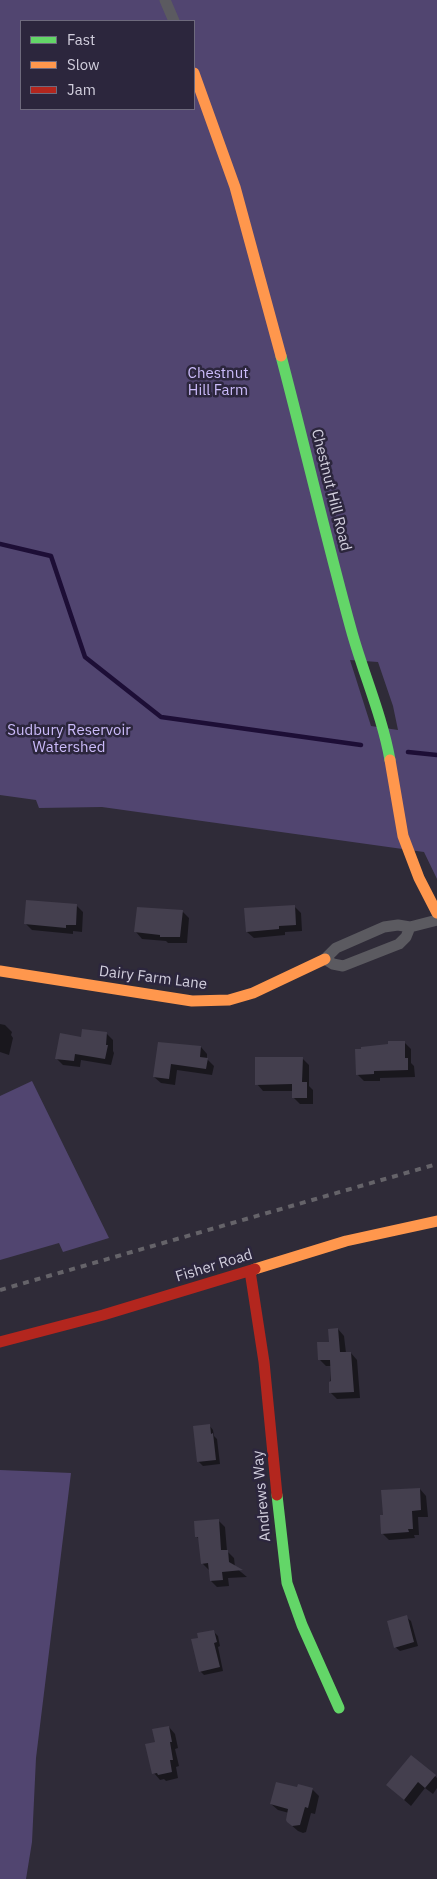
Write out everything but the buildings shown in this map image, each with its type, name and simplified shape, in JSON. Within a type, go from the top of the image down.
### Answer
[{"type":"street","points":[[165,0],[174,20]]},
{"type":"street","name":"Chestnut Hill Road","points":[[195,76],[235,187],[297,416],[324,530],[355,644],[386,738],[403,836],[419,878],[437,913]]},
{"type":"street","name":"Dairy Farm Lane","points":[[0,971],[192,1001],[229,1000],[253,993],[325,959],[336,948],[384,927],[398,925],[410,928],[427,921],[437,920]]},
{"type":"street","points":[[325,959],[333,964],[344,966],[399,944],[406,937],[410,928]]},
{"type":"street","name":"Fisher Road","points":[[0,1342],[102,1315],[346,1241],[437,1221]]},
{"type":"street","name":"Andrews Way","points":[[250,1271],[264,1362],[285,1573],[302,1625],[339,1708]]},
{"type":"green space","name":"Chestnut Hill Farm","points":[[0,0],[437,0],[437,879],[424,852],[102,807],[39,808],[36,800],[0,795]],"holes":[[[350,660],[378,662],[393,706],[398,730],[371,726]]]},
{"type":"green space","points":[[32,1081],[109,1238],[63,1252],[59,1243],[0,1260],[0,1096]]},
{"type":"green space","points":[[0,1470],[71,1473],[36,1758],[32,1842],[26,1879],[0,1879]]},
{"type":"waterway","points":[[0,544],[51,556],[85,657],[161,717],[361,745]]},
{"type":"waterway","points":[[408,752],[437,755]]},
{"type":"railway","points":[[0,1290],[437,1164]]},
{"type":"traffic: fast","points":[[281,356],[351,629],[387,743],[390,760]]},
{"type":"traffic: fast","points":[[277,1495],[287,1583],[302,1625],[339,1708]]},
{"type":"traffic: slow","points":[[195,76],[235,187],[281,356]]},
{"type":"traffic: slow","points":[[390,760],[403,836],[419,878],[437,913]]},
{"type":"traffic: slow","points":[[0,971],[192,1001],[229,1000],[253,993],[325,959]]},
{"type":"traffic: slow","points":[[255,1269],[346,1241],[437,1221]]},
{"type":"traffic: jam","points":[[0,1342],[103,1315],[255,1269]]},
{"type":"traffic: jam","points":[[250,1271],[264,1362],[277,1495]]},
{"type":"park label","name":"Sudbury Reservoir Watershed","points":[[69,740]]}]
